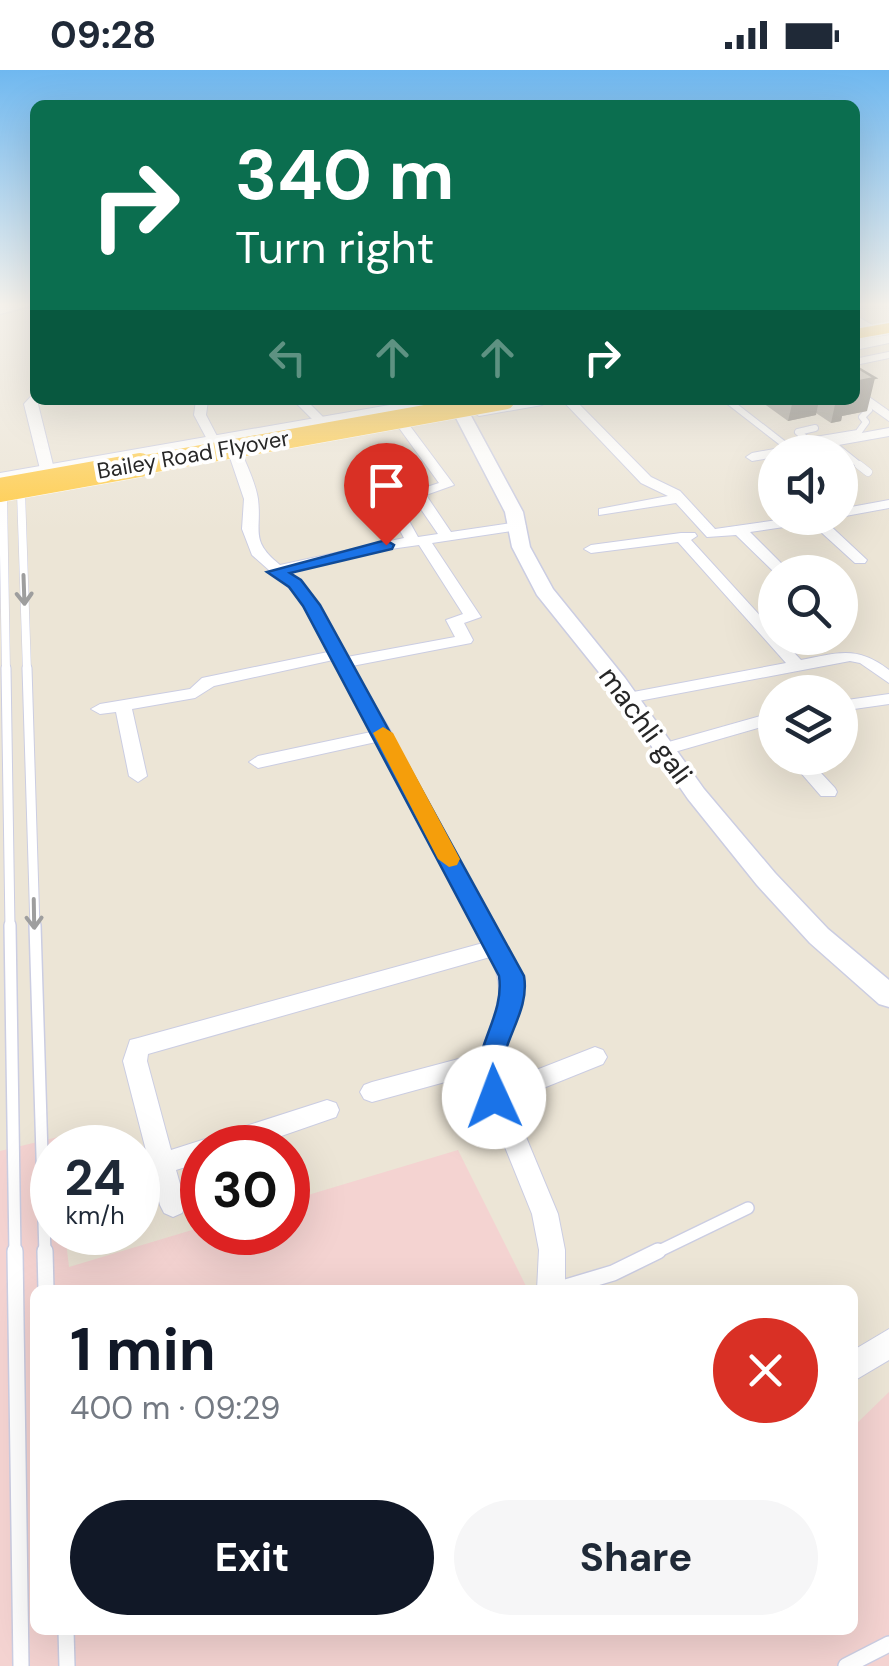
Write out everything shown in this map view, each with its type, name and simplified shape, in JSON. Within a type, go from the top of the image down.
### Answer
[{"type":"highway","name":"Bailey Road Flyover","points":[[4,489],[467,405]]},
{"type":"highway","name":"Bailey Road Flyover","points":[[4,489],[477,405]]},
{"type":"main road","points":[[51,478],[321,421],[467,405]]},
{"type":"main road","points":[[4,489],[226,444],[402,425],[467,405]]},
{"type":"street","points":[[860,396],[889,416]]},
{"type":"street","points":[[30,405],[51,478]]},
{"type":"street","points":[[201,405],[200,415],[226,444],[251,499],[251,538],[259,554],[304,592],[496,946],[514,990],[489,1061],[494,1097],[545,1214],[554,1285]]},
{"type":"street","points":[[304,405],[321,421]]},
{"type":"street","name":"machli gali","points":[[467,405],[519,526],[520,547],[544,591],[766,879],[819,936],[889,996]]},
{"type":"street","points":[[573,405],[646,480],[679,498],[712,534]]},
{"type":"street","points":[[100,708],[196,693],[205,683],[465,640],[454,620],[473,617],[390,502],[447,485],[402,425]]},
{"type":"street","points":[[858,439],[889,432]]},
{"type":"street","points":[[752,457],[758,456]]},
{"type":"street","points":[[418,494],[447,536]]},
{"type":"street","points":[[604,512],[679,498]]},
{"type":"street","points":[[858,510],[889,504]]},
{"type":"street","points":[[276,572],[353,551],[519,526]]},
{"type":"street","points":[[591,549],[758,528]]},
{"type":"street","points":[[740,531],[766,555]]},
{"type":"street","points":[[833,535],[860,560]]},
{"type":"street","points":[[680,537],[798,666]]},
{"type":"street","points":[[628,698],[856,656],[889,678]]},
{"type":"street","points":[[858,703],[889,699]]},
{"type":"street","points":[[124,705],[138,776]]},
{"type":"street","points":[[664,749],[758,727]]},
{"type":"street","points":[[258,762],[384,735]]},
{"type":"street","points":[[812,775],[828,792]]},
{"type":"street","points":[[173,1205],[135,1062],[138,1047],[496,946]]},
{"type":"street","points":[[494,1097],[595,1057]]},
{"type":"street","points":[[372,1092],[489,1061]]},
{"type":"street","points":[[282,1125],[327,1110]]},
{"type":"street","points":[[162,1164],[180,1158]]},
{"type":"street","points":[[858,1364],[889,1343]]},
{"type":"lane","points":[[847,435],[858,433],[864,426],[862,418],[870,410],[860,404]]},
{"type":"lane","points":[[733,405],[771,435]]},
{"type":"lane","points":[[802,435],[798,432],[815,428]]},
{"type":"lane","points":[[858,464],[868,472]]},
{"type":"lane","points":[[4,489],[6,1128],[21,1666]]},
{"type":"lane","points":[[4,489],[46,1285]]},
{"type":"lane","points":[[572,1285],[612,1274],[748,1208]]},
{"type":"lane","points":[[66,1635],[67,1666]]},
{"type":"lane","points":[[846,1666],[889,1644]]},
{"type":"shaded area","points":[[30,1144],[30,1255],[68,1255],[69,1267],[109,1255],[160,1255],[160,1240],[180,1234],[180,1255],[310,1255],[310,1194],[458,1150],[526,1285],[30,1285],[30,1635],[858,1635],[858,1422],[889,1392],[889,1666],[0,1666],[0,1151]]},
{"type":"slow traffic","points":[[383,733],[449,859]]},
{"type":"route","points":[[386,545],[276,572],[304,592],[512,976],[514,990],[489,1061],[494,1097]]}]
